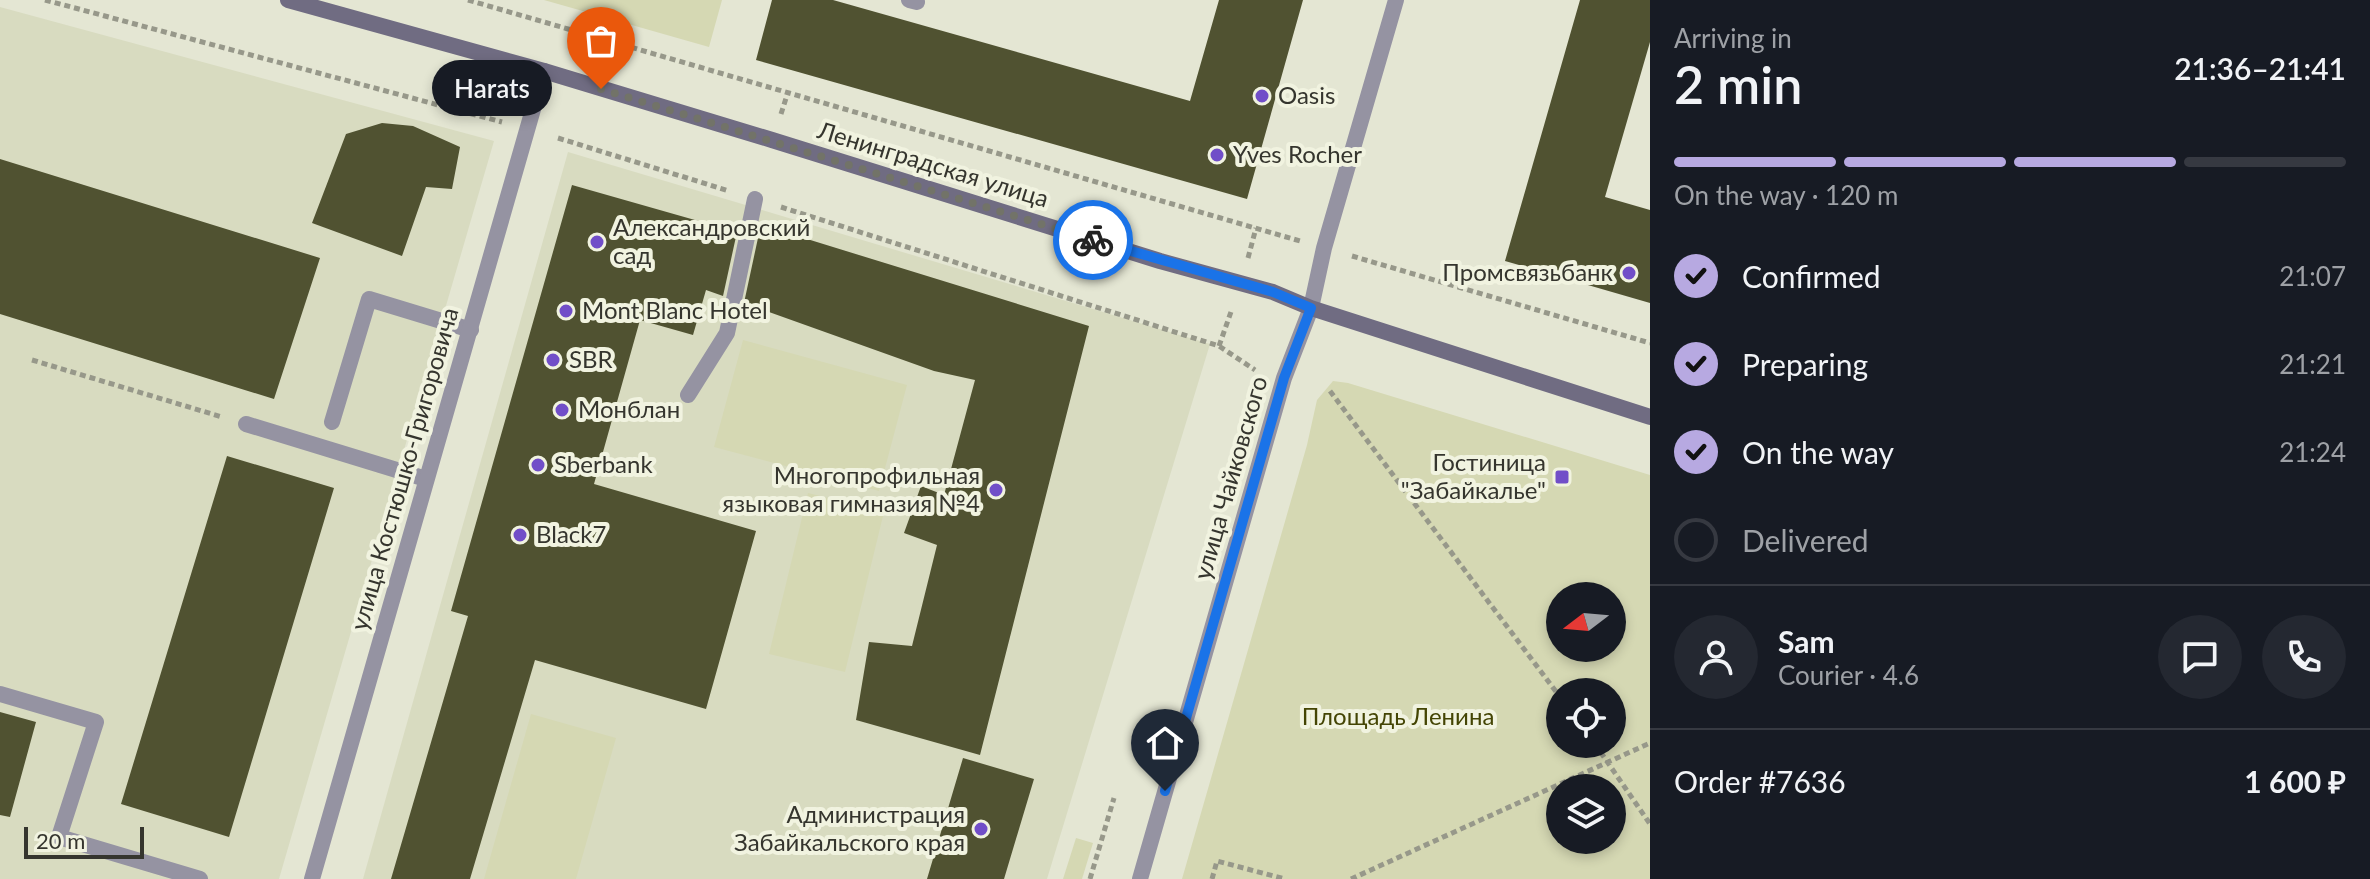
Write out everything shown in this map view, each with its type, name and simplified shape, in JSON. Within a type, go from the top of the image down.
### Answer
[{"type":"main road","name":"Ленинградская улица","points":[[288,0],[544,71],[1160,261],[1273,292],[1311,308],[1650,417]]},
{"type":"street","name":"улица Чайковского","points":[[1140,879],[1284,378],[1311,308],[1324,248],[1396,0]]},
{"type":"street","name":"улица Костюшко-Григоровича","points":[[312,879],[544,71]]},
{"type":"street","points":[[688,395],[727,333],[755,199]]},
{"type":"street","points":[[332,422],[369,299],[471,330]]},
{"type":"street","points":[[246,424],[426,479]]},
{"type":"street","points":[[0,694],[96,722],[59,837],[200,879]]},
{"type":"path","points":[[45,0],[503,122]]},
{"type":"path","points":[[468,0],[1650,343]]},
{"type":"path","points":[[558,138],[1219,346],[1255,370]]},
{"type":"path","points":[[32,360],[246,424]]},
{"type":"path","points":[[1330,391],[1546,678]]},
{"type":"path","points":[[1351,879],[1650,743]]},
{"type":"path","points":[[1606,758],[1650,824]]},
{"type":"path","points":[[1090,879],[1114,798]]},
{"type":"path","points":[[1212,879],[1217,861],[1285,879]]},
{"type":"shaded area","points":[[0,7],[494,141],[279,879],[0,879]]},
{"type":"shaded area","points":[[568,152],[1210,344],[1047,879],[363,879]]},
{"type":"green space","points":[[544,0],[722,0],[709,47]]},
{"type":"green space","points":[[743,340],[907,385],[879,491],[714,447]]},
{"type":"green space","name":"Площадь Ленина","points":[[1333,381],[1650,475],[1650,879],[1182,879],[1307,445],[1317,400]]},
{"type":"green space","points":[[808,493],[884,512],[845,672],[769,654]]},
{"type":"green space","points":[[531,714],[616,738],[576,879],[484,879]]},
{"type":"green space","points":[[1076,838],[1093,843],[1082,879],[1063,879]]},
{"type":"building","points":[[772,0],[833,0],[1190,101],[1219,0],[1303,0],[1247,199],[756,60]]},
{"type":"building","points":[[1580,0],[1650,0],[1650,42],[1605,197],[1650,210],[1650,303],[1505,261]]},
{"type":"building","points":[[382,123],[413,126],[460,147],[452,189],[426,187],[402,256],[312,223],[346,134]]},
{"type":"building","points":[[0,159],[320,258],[274,399],[0,314]]},
{"type":"building","name":"Монблан","points":[[572,185],[737,232],[723,296],[706,290],[693,335],[640,320],[594,484],[756,531],[706,709],[535,660],[470,879],[391,879],[468,616],[451,611]]},
{"type":"building","name":"Многопрофильная языковая гимназия №4","points":[[765,226],[1089,326],[980,755],[856,720],[869,642],[912,646],[937,545],[904,533],[921,486],[944,495],[975,380],[934,371],[744,303],[758,238],[762,239]]},
{"type":"building","points":[[227,456],[334,488],[229,837],[121,804]]},
{"type":"building","points":[[0,712],[36,722],[10,817],[0,815]]},
{"type":"building","name":"Администрация Забайкальского края","points":[[963,758],[1034,779],[1004,879],[927,879]]},
{"type":"way so far","points":[[601,89],[1093,240]]},
{"type":"place","name":"Harats","points":[[601,89]]},
{"type":"place","name":"Oasis","points":[[1262,96]]},
{"type":"place","name":"Yves Rocher","points":[[1217,155]]},
{"type":"place","name":"Александровский сад","points":[[597,242]]},
{"type":"place","name":"Промсвязьбанк","points":[[1629,273]]},
{"type":"place","name":"Mont Blanc Hotel","points":[[566,311]]},
{"type":"place","name":"SBR","points":[[553,360]]},
{"type":"place","name":"Монблан","points":[[562,410]]},
{"type":"place","name":"Sberbank","points":[[538,465]]},
{"type":"place","name":"Гостиница \"Забайкалье\"","points":[[1562,477]]},
{"type":"place","name":"Многопрофильная языковая гимназия №4","points":[[996,490]]},
{"type":"place","name":"Black7","points":[[520,535]]},
{"type":"place","name":"Администрация Забайкальского края","points":[[981,829]]},
{"type":"route","points":[[1093,240],[1273,292],[1311,308],[1284,378],[1165,791]]}]
